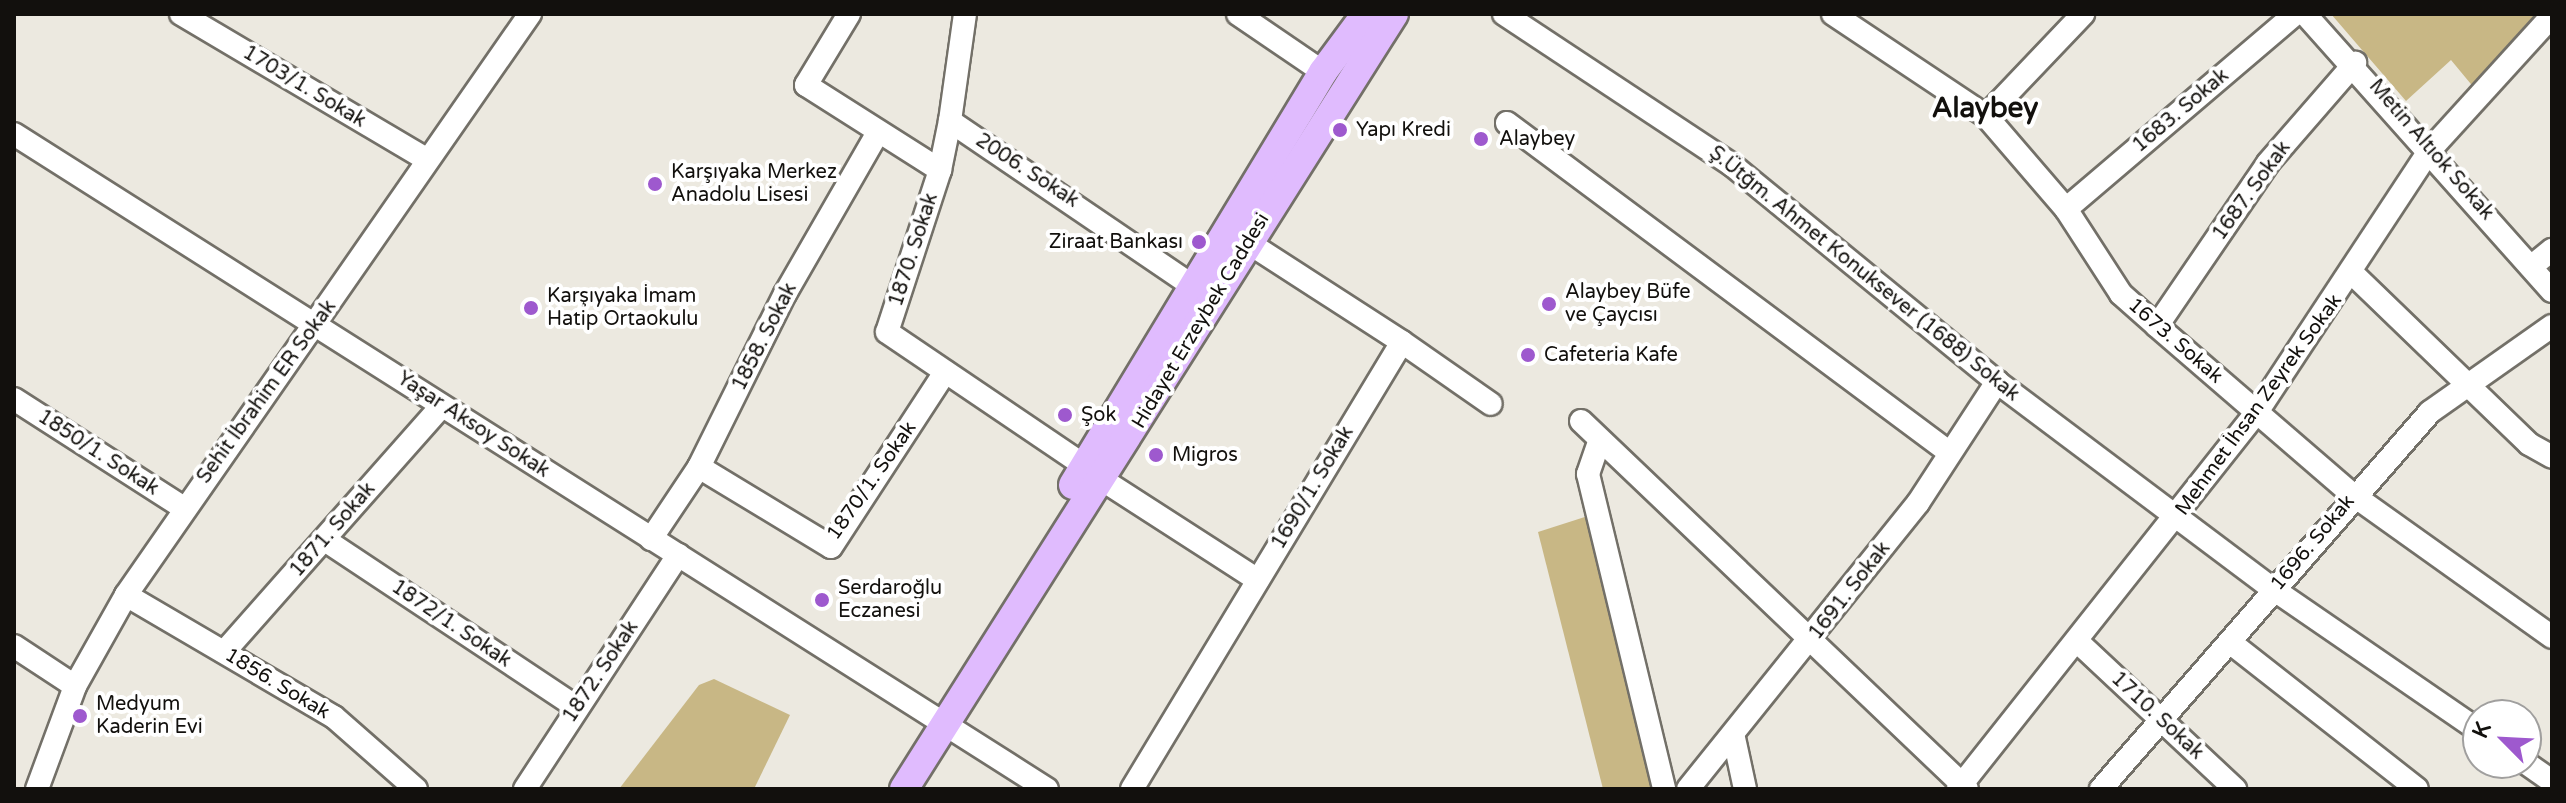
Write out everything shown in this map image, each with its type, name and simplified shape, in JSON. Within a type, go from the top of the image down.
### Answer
[{"type":"main road","name":"Hidayet Erzeybek Caddesi","points":[[904,789],[937,721],[1092,472],[1191,285],[1323,72],[1366,14]]},
{"type":"main road","name":"Hidayet Erzeybek Caddesi","points":[[1092,472],[1140,425],[1249,243],[1394,14]]},
{"type":"main road","name":"Hidayet Erzeybek Caddesi","points":[[884,789],[937,721]]},
{"type":"street","name":"1703/1. Sokak","points":[[181,14],[426,159]]},
{"type":"street","name":"Sehit İbrahim ER Sokak","points":[[37,789],[75,686],[126,595],[182,507],[320,325],[426,159],[530,14]]},
{"type":"street","name":"1870. Sokak","points":[[849,14],[806,85],[877,134],[940,170],[887,332],[1092,472],[1258,580]]},
{"type":"street","points":[[940,170],[965,14]]},
{"type":"street","points":[[1238,14],[1323,72]]},
{"type":"street","name":"Ş.Ütğm. Ahmet Konuksever (1688) Sokak","points":[[1504,14],[1732,165],[1997,382],[2273,589]]},
{"type":"street","name":"1673. Sokak","points":[[1833,14],[1986,116],[2066,209],[2121,294],[2157,326],[2353,495],[2552,637]]},
{"type":"street","points":[[1986,116],[2083,14]]},
{"type":"street","name":"1683. Sokak","points":[[2066,209],[2295,14]]},
{"type":"street","name":"Metin Altıok Sokak","points":[[2305,14],[2355,63],[2552,291]]},
{"type":"street","name":"Mehmet İhsan Zeyrek Sokak","points":[[1962,787],[2079,643],[2257,412],[2353,274],[2429,151],[2552,16]]},
{"type":"street","name":"1687. Sokak","points":[[2157,326],[2268,163],[2355,63]]},
{"type":"street","name":"2006. Sokak","points":[[950,121],[1191,285]]},
{"type":"street","points":[[1507,123],[1950,453]]},
{"type":"street","name":"Yaşar Aksoy Sokak","points":[[14,134],[320,325],[441,407],[1047,789]]},
{"type":"street","name":"1858. Sokak","points":[[651,539],[699,467],[785,294],[877,134]]},
{"type":"street","points":[[1249,243],[1491,404]]},
{"type":"street","points":[[2532,266],[2552,250]]},
{"type":"street","points":[[2353,274],[2467,384],[2552,457]]},
{"type":"street","name":"1696. Sokak","points":[[2101,789],[2231,643],[2353,495],[2430,412],[2552,326]]},
{"type":"street","name":"1690/1. Sokak","points":[[1132,789],[1402,342]]},
{"type":"street","name":"1870/1. Sokak","points":[[699,467],[831,547],[945,372]]},
{"type":"street","name":"1691. Sokak","points":[[1688,789],[1734,738],[1810,642],[1950,453],[1997,382]]},
{"type":"street","name":"1850/1. Sokak","points":[[14,399],[182,507]]},
{"type":"street","name":"1871. Sokak","points":[[224,652],[441,407]]},
{"type":"street","points":[[1581,421],[1599,442],[1962,787]]},
{"type":"street","points":[[1599,442],[1588,474],[1664,789]]},
{"type":"street","name":"1872/1. Sokak","points":[[325,540],[576,707]]},
{"type":"street","name":"1872. Sokak","points":[[525,789],[678,555]]},
{"type":"street","points":[[2273,589],[2462,719]]},
{"type":"street","name":"1856. Sokak","points":[[126,595],[334,717],[391,782],[416,789]]},
{"type":"street","name":"1710. Sokak","points":[[2079,643],[2165,720],[2235,789]]},
{"type":"street","points":[[2231,643],[2417,789]]},
{"type":"street","points":[[14,646],[75,686]]},
{"type":"street","points":[[1734,738],[1745,789]]},
{"type":"shaded area","points":[[2331,14],[2542,14],[2475,89],[2451,60],[2406,101]]},
{"type":"shaded area","points":[[1591,515],[1652,789],[1603,789],[1538,532]]},
{"type":"shaded area","points":[[714,679],[790,715],[754,789],[619,789],[699,685]]},
{"type":"place","name":"Yapı Kredi","points":[[1340,130]]},
{"type":"place","name":"Alaybey","points":[[1481,139]]},
{"type":"place","name":"Karşıyaka Merkez Anadolu Lisesi","points":[[655,184]]},
{"type":"place","name":"Ziraat Bankası","points":[[1199,242]]},
{"type":"place","name":"Alaybey Büfe ve Çaycısı","points":[[1549,304]]},
{"type":"place","name":"Karşıyaka İmam Hatip Ortaokulu","points":[[531,308]]},
{"type":"place","name":"Cafeteria Kafe","points":[[1528,355]]},
{"type":"place","name":"Şok","points":[[1065,415]]},
{"type":"place","name":"Migros","points":[[1156,455]]},
{"type":"place","name":"Serdaroğlu Eczanesi","points":[[822,600]]},
{"type":"place","name":"Medyum Kaderin Evi","points":[[80,716]]},
{"type":"district","name":"Alaybey","points":[[1985,108]]}]
